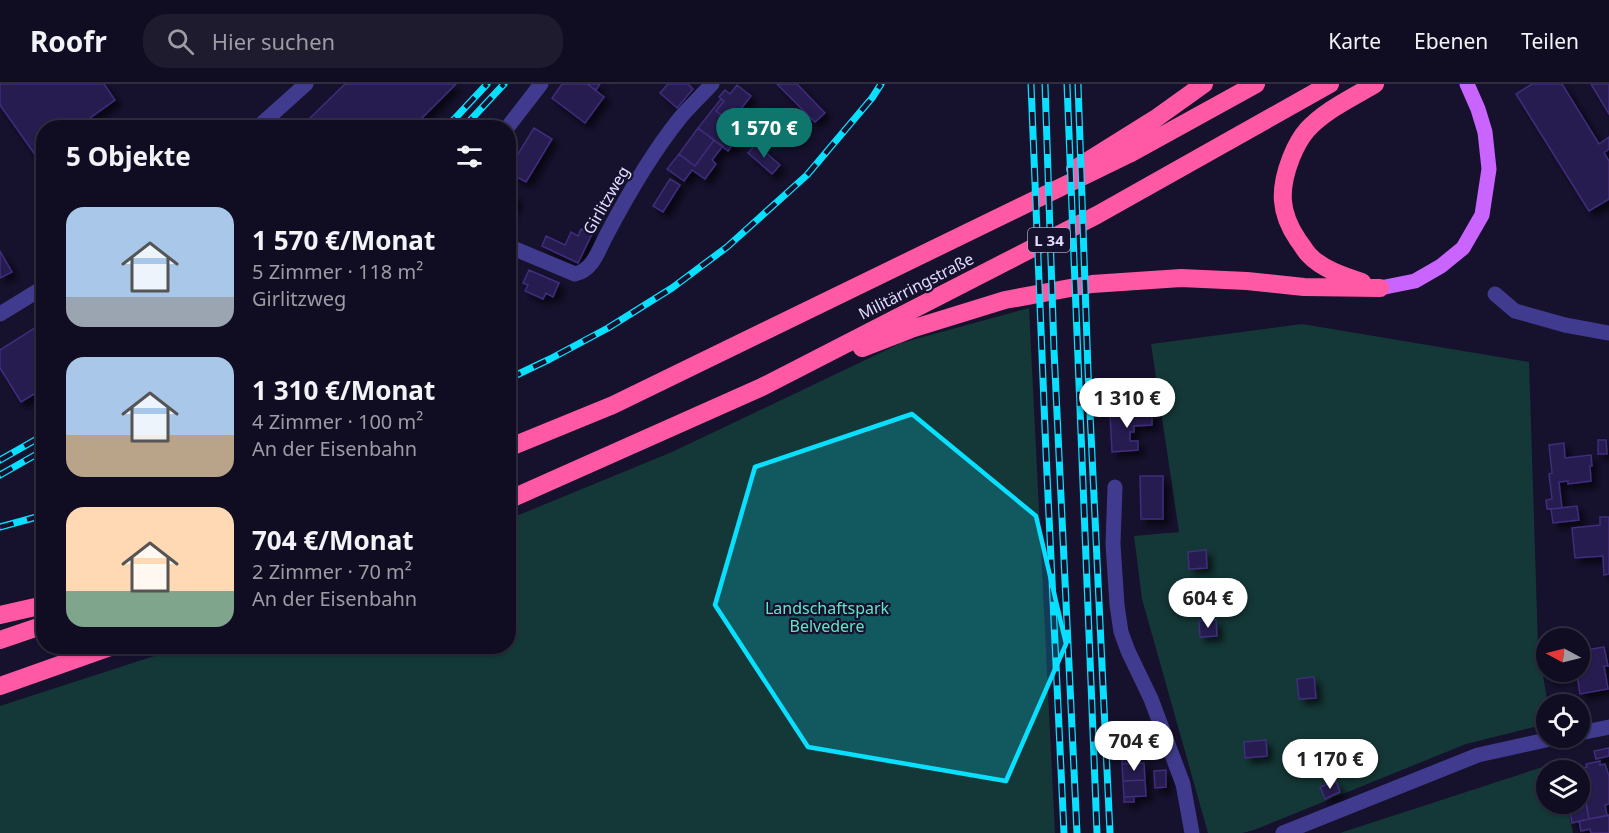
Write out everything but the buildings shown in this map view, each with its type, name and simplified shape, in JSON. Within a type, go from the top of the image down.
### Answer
[{"type":"highway","name":"L 34","points":[[989,221],[1155,119],[1204,84]]},
{"type":"highway","name":"Militärringstraße","points":[[516,445],[613,405],[1129,154],[1256,84]]},
{"type":"highway","name":"Militärringstraße","points":[[516,496],[762,387],[1097,215],[1330,84]]},
{"type":"highway","name":"L 34","points":[[1375,84],[1320,117],[1305,132],[1285,174],[1282,206],[1294,234],[1309,255],[1341,276],[1380,288]]},
{"type":"highway","name":"L 34","points":[[762,387],[922,325],[1005,300],[1092,284],[1181,278],[1247,281],[1304,287],[1380,288]]},
{"type":"highway","points":[[0,615],[36,607]]},
{"type":"highway","points":[[0,640],[36,628]]},
{"type":"highway","points":[[0,686],[90,654]]},
{"type":"main road","name":"L 34","points":[[1380,288],[1415,281],[1441,266],[1463,248],[1482,215],[1489,170],[1485,132],[1467,84]]},
{"type":"street","points":[[266,120],[306,84]]},
{"type":"street","points":[[513,120],[541,84]]},
{"type":"street","name":"Girlitzweg","points":[[516,249],[575,274],[590,267],[614,220],[659,147],[680,118],[712,84]]},
{"type":"street","points":[[0,314],[36,292]]},
{"type":"street","points":[[1495,294],[1515,311],[1565,325],[1609,333]]},
{"type":"street","points":[[1115,487],[1113,544],[1121,632],[1151,699],[1183,784],[1192,833]]},
{"type":"street","points":[[1590,731],[1609,727]]},
{"type":"street","points":[[1283,833],[1478,756],[1536,742]]},
{"type":"highlighted area","points":[[912,414],[1036,516],[1066,644],[1006,781],[808,747],[715,605],[755,467]]},
{"type":"green space","name":"Landschaftspark Belvedere","points":[[1029,308],[1055,833],[0,833],[0,706],[160,654],[516,654],[516,516],[672,452],[901,343]]},
{"type":"green space","points":[[1302,324],[1529,362],[1537,628],[1536,682],[1544,682],[1546,694],[1536,694],[1536,726],[1466,744],[1254,830],[1242,833],[1208,833],[1142,599],[1134,536],[1179,532],[1151,344]]},
{"type":"green space","points":[[1536,769],[1536,814],[1569,814],[1573,833],[1340,833]]},
{"type":"railway","points":[[453,120],[487,84]]},
{"type":"railway","points":[[470,120],[504,84]]},
{"type":"railway","points":[[516,375],[608,328],[672,288],[727,247],[807,175],[872,98],[881,84]]},
{"type":"railway","points":[[1031,84],[1064,833]]},
{"type":"railway","points":[[1045,84],[1054,350],[1077,833]]},
{"type":"railway","points":[[1067,84],[1097,833]]},
{"type":"railway","points":[[1078,84],[1088,371],[1110,833]]},
{"type":"railway","points":[[0,460],[36,440]]},
{"type":"railway","points":[[0,475],[36,455]]},
{"type":"railway","points":[[0,527],[36,517]]}]
